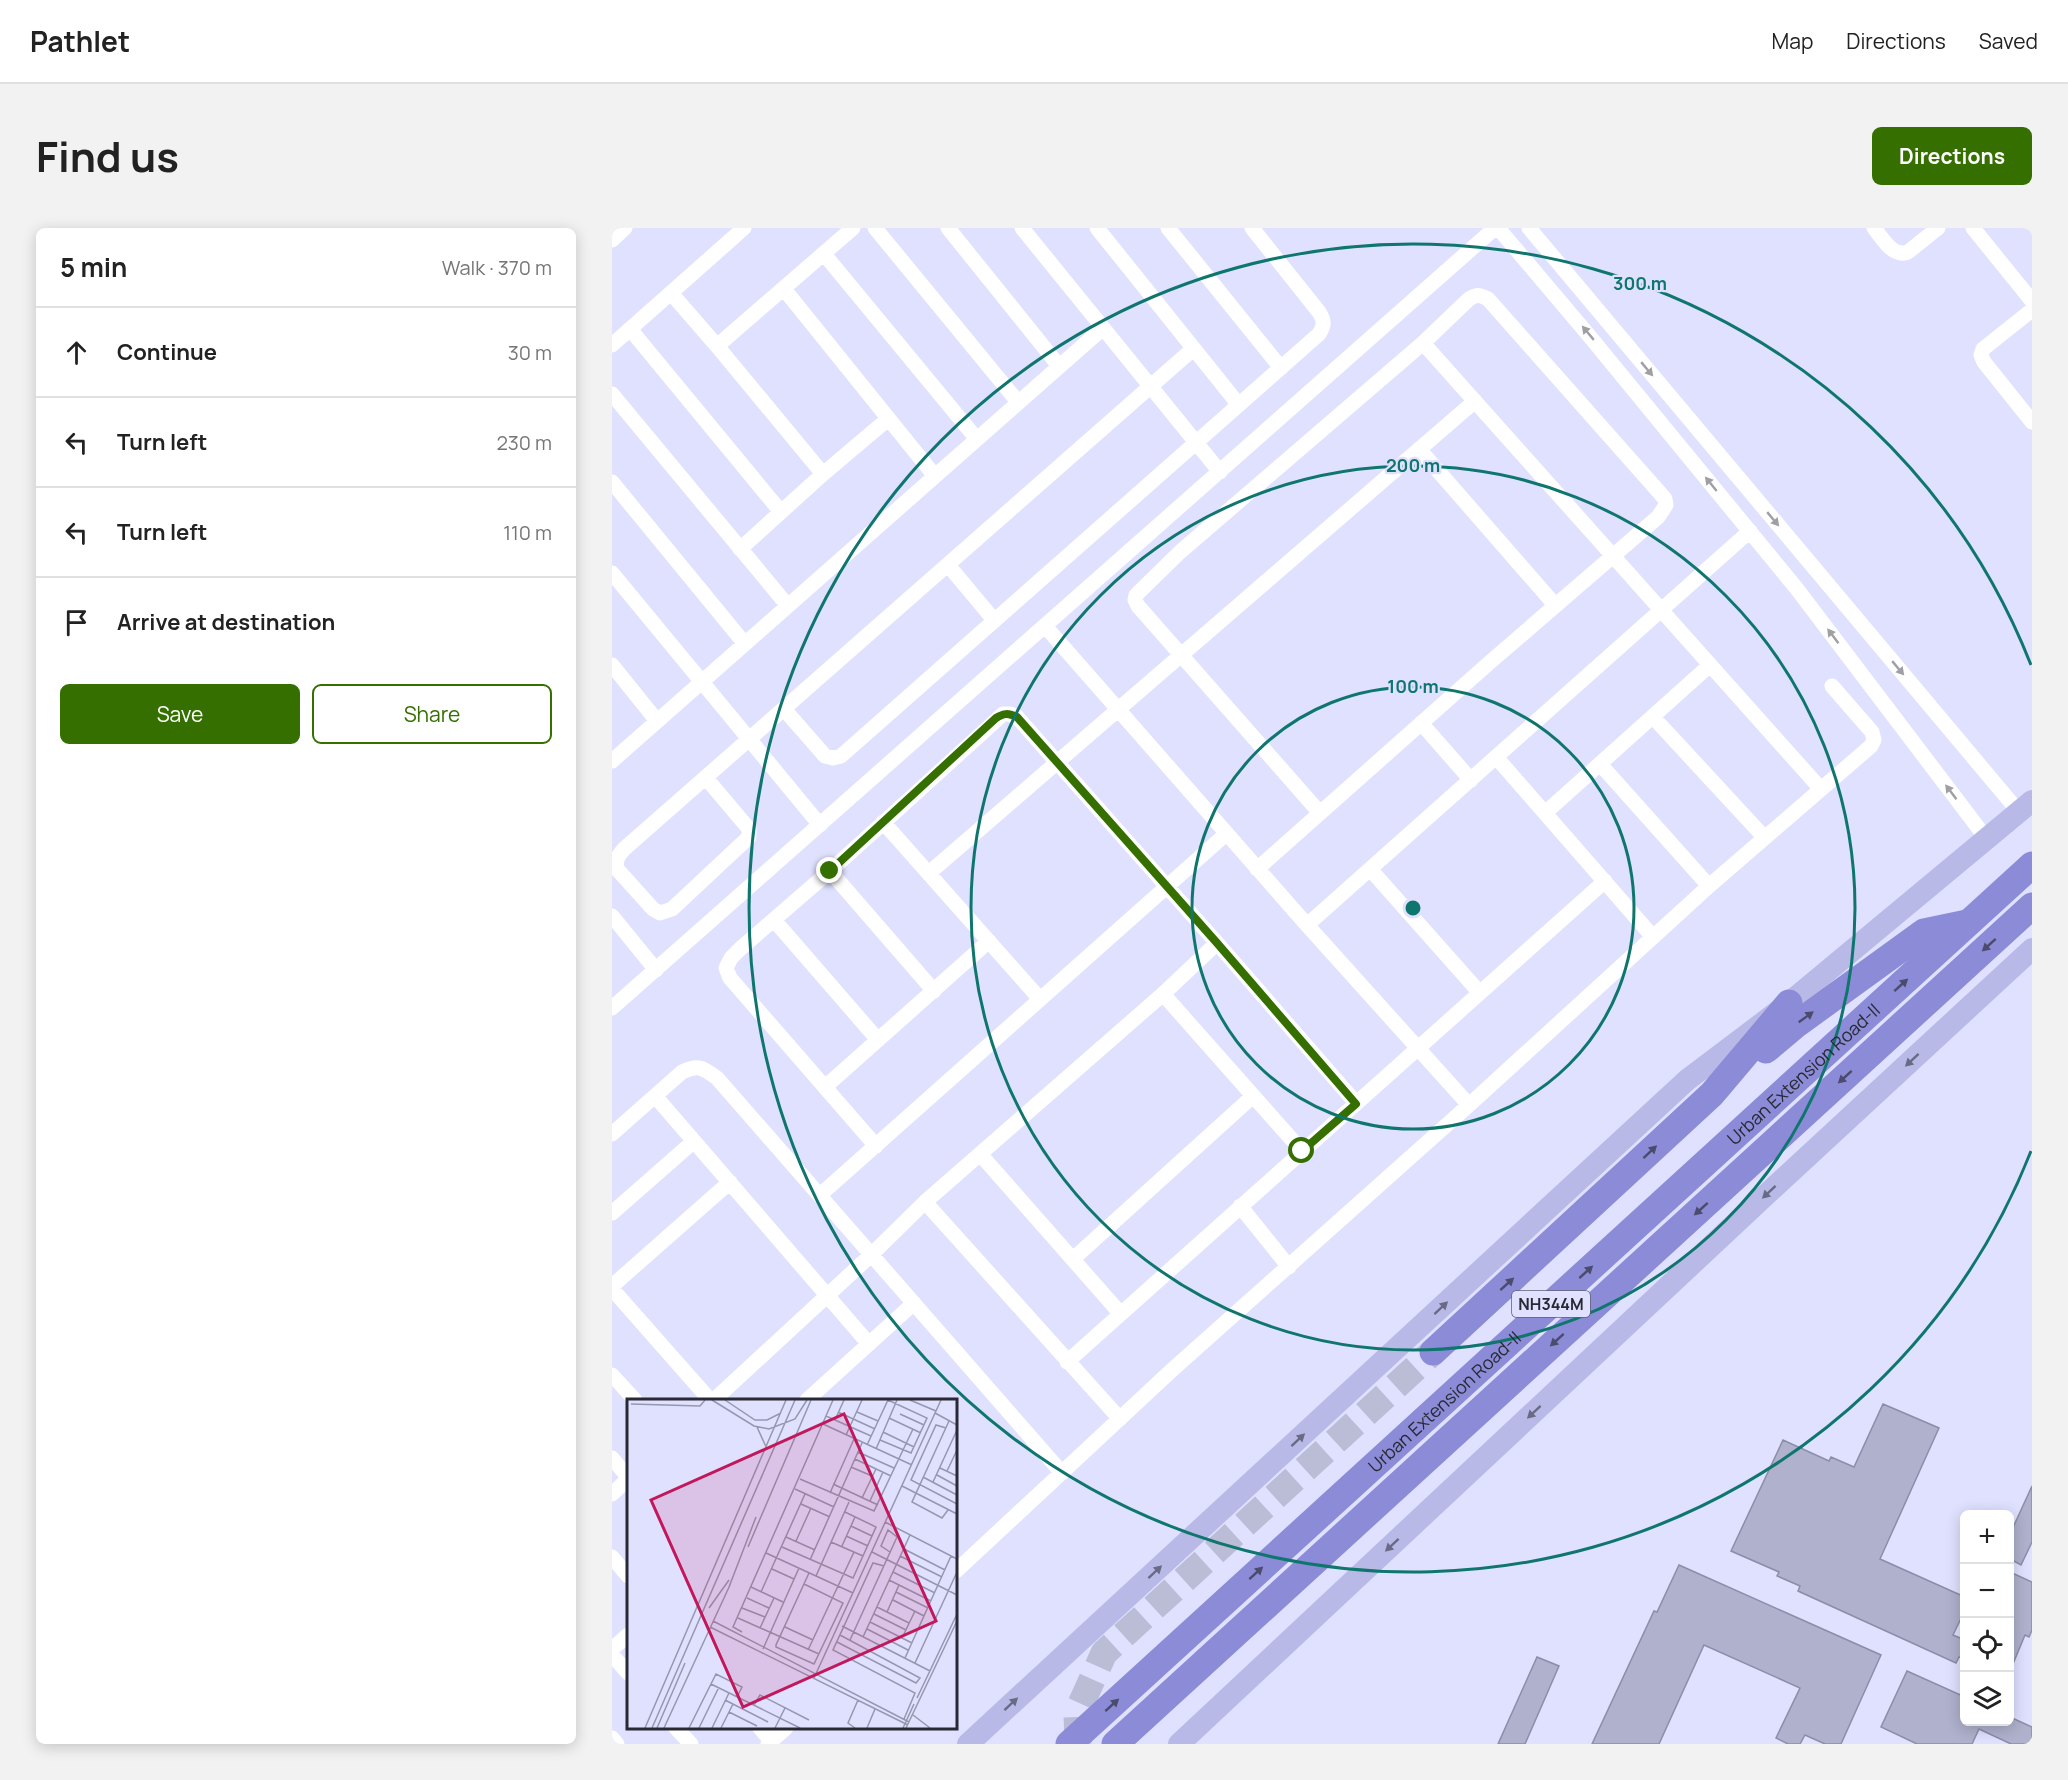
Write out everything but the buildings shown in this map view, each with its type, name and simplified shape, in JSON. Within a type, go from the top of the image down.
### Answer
[{"type":"highway","name":"Urban Extension Road-II","points":[[1069,1744],[2032,865]]},
{"type":"highway","name":"Urban Extension Road-II","points":[[1115,1744],[2032,906]]},
{"type":"highway","points":[[1433,1352],[1712,1094],[1797,1024],[1924,932],[1969,923]]},
{"type":"highway","points":[[1712,1094],[1789,1003]]},
{"type":"main road","points":[[968,1744],[1687,1080],[1789,1003],[2026,806]]},
{"type":"main road","points":[[1179,1744],[2032,949]]},
{"type":"street","points":[[612,240],[625,228]]},
{"type":"street","points":[[612,345],[744,228]]},
{"type":"street","points":[[717,346],[854,228]]},
{"type":"street","points":[[875,228],[1018,402]]},
{"type":"street","points":[[948,228],[1059,366]]},
{"type":"street","points":[[1022,228],[1220,472]]},
{"type":"street","points":[[1097,228],[1239,405]]},
{"type":"street","points":[[1168,228],[1281,368]]},
{"type":"street","points":[[784,709],[825,756],[833,758],[841,756],[1319,334],[1324,327],[1323,319],[1252,228]]},
{"type":"street","points":[[612,1008],[1497,228],[1591,338],[1797,589],[1986,838]]},
{"type":"street","points":[[1529,228],[2026,806]]},
{"type":"street","points":[[1874,228],[1896,253],[1902,254],[1908,252],[1938,228]]},
{"type":"street","points":[[1973,228],[2032,301]]},
{"type":"street","points":[[824,254],[976,438]]},
{"type":"street","points":[[784,289],[934,476]]},
{"type":"street","points":[[671,293],[823,474]]},
{"type":"street","points":[[1257,869],[1663,512],[1666,505],[1665,499],[1659,492],[1482,295],[1469,298],[1424,343],[1180,552],[1140,589],[1135,600],[1181,656],[1320,813]]},
{"type":"street","points":[[2032,310],[1983,349],[1981,355],[1984,362],[2032,422]]},
{"type":"street","points":[[614,756],[702,682],[1103,328]]},
{"type":"street","points":[[630,329],[781,512]]},
{"type":"street","points":[[1424,343],[1661,612],[1821,788]]},
{"type":"street","points":[[706,777],[749,829],[749,837],[672,909],[660,913],[653,909],[617,869],[615,862],[617,857],[706,777],[1193,349]]},
{"type":"street","points":[[612,394],[788,606]]},
{"type":"street","points":[[929,873],[1475,401]]},
{"type":"street","points":[[740,549],[888,419]]},
{"type":"street","points":[[1419,449],[1555,605]]},
{"type":"street","points":[[612,482],[745,644]]},
{"type":"street","points":[[1307,925],[1750,531]]},
{"type":"street","points":[[948,565],[994,620]]},
{"type":"street","points":[[612,573],[820,825]]},
{"type":"street","points":[[1045,626],[1257,869],[1469,1105]]},
{"type":"street","points":[[612,665],[657,721]]},
{"type":"street","points":[[1545,813],[1710,665]]},
{"type":"street","points":[[957,1570],[1120,1419],[1708,886],[1871,746],[1874,740],[1872,732],[1832,686]]},
{"type":"street","points":[[876,1146],[730,978],[726,968],[731,958],[1003,714],[1017,717],[1356,1104]]},
{"type":"street","points":[[1653,717],[1764,837]]},
{"type":"street","points":[[1421,723],[1471,780]]},
{"type":"street","points":[[1496,757],[1653,937]]},
{"type":"street","points":[[1600,764],[1708,886]]},
{"type":"street","points":[[882,822],[1040,999]]},
{"type":"street","points":[[820,1195],[1227,834]]},
{"type":"street","points":[[1370,869],[1480,993]]},
{"type":"street","points":[[830,871],[934,991]]},
{"type":"street","points":[[1067,1362],[1605,881]]},
{"type":"street","points":[[612,916],[656,970]]},
{"type":"street","points":[[774,920],[878,1040]]},
{"type":"street","points":[[825,1087],[989,941]]},
{"type":"street","points":[[714,1399],[872,1255],[925,1202],[1163,994],[1217,943]]},
{"type":"street","points":[[1163,994],[1302,1151]]},
{"type":"street","points":[[612,1134],[682,1072],[693,1067],[703,1068],[717,1078],[1062,1473]]},
{"type":"street","points":[[655,1096],[869,1344]]},
{"type":"street","points":[[1073,1259],[1253,1096]]},
{"type":"street","points":[[612,1213],[694,1141]]},
{"type":"street","points":[[980,1154],[1120,1313]]},
{"type":"street","points":[[710,1399],[612,1287],[730,1182]]},
{"type":"street","points":[[925,1202],[1120,1419]]},
{"type":"street","points":[[1240,1206],[1289,1266]]},
{"type":"street","points":[[809,1399],[914,1303]]},
{"type":"street","points":[[612,1375],[632,1399]]},
{"type":"street","points":[[612,1458],[627,1477]]},
{"type":"street","points":[[612,1494],[627,1479]]},
{"type":"street","points":[[612,1649],[627,1636]]},
{"type":"street","points":[[612,1655],[627,1673]]},
{"type":"street","points":[[761,1729],[770,1742],[785,1729]]},
{"type":"street","points":[[612,1738],[617,1744]]},
{"type":"tunnel","points":[[1078,1744],[1077,1713],[1104,1653],[1433,1352]]},
{"type":"route","points":[[830,871],[996,718],[1003,714],[1017,717],[1356,1104],[1302,1151]]}]
